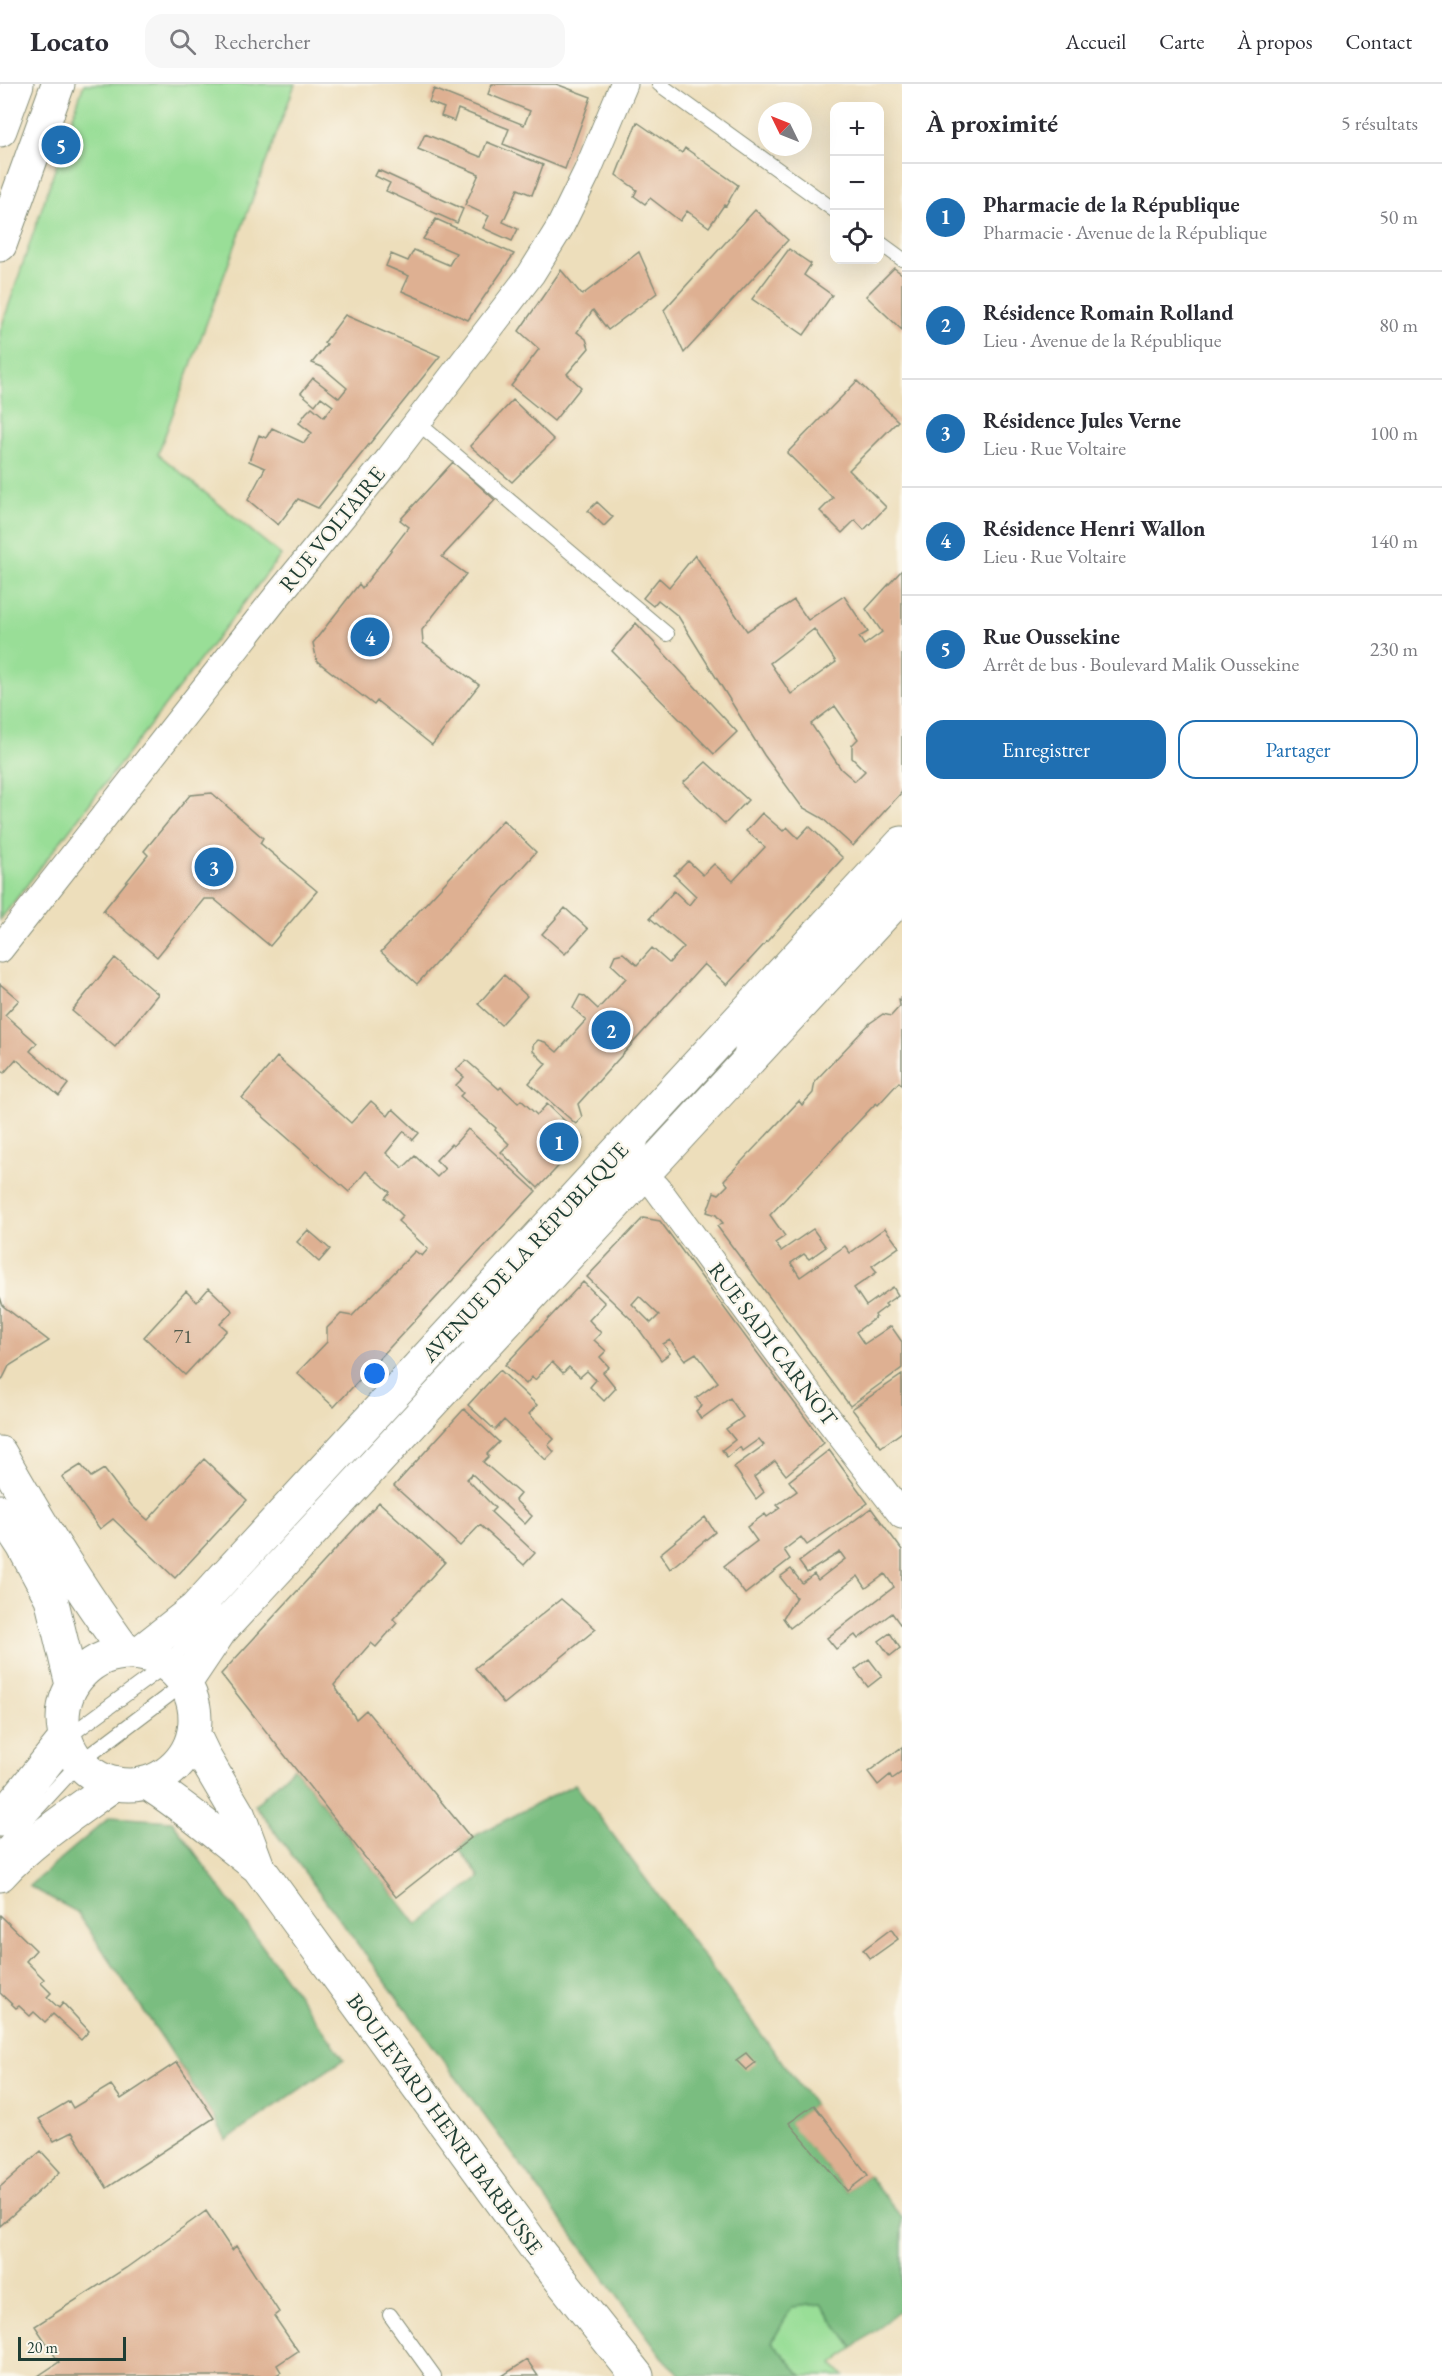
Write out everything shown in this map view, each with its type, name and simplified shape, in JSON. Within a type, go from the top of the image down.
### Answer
[{"type":"main road","points":[[0,130],[17,84]]},
{"type":"main road","points":[[0,245],[58,84]]},
{"type":"main road","name":"AVENUE DE LA RÉPUBLIQUE","points":[[154,1663],[195,1609],[902,843]]},
{"type":"main road","name":"AVENUE DE LA RÉPUBLIQUE","points":[[154,1663],[220,1631],[902,895]]},
{"type":"main road","points":[[0,1454],[36,1517],[92,1606],[154,1663],[194,1708],[194,1735],[187,1752],[175,1767],[162,1777],[147,1783],[130,1785],[114,1784],[97,1777],[72,1751],[63,1721],[65,1702],[72,1685],[84,1670],[99,1659],[154,1663]]},
{"type":"main road","points":[[0,1511],[23,1546],[51,1598],[72,1685]]},
{"type":"main road","name":"BOULEVARD HENRI BARBUSSE","points":[[194,1735],[239,1816],[258,1868]]},
{"type":"main road","points":[[0,1820],[72,1751]]},
{"type":"main road","name":"BOULEVARD HENRI BARBUSSE","points":[[147,1783],[178,1802],[199,1822],[258,1868],[537,2250],[637,2376]]},
{"type":"main road","points":[[0,1875],[38,1839],[114,1784]]},
{"type":"street","name":"RUE VOLTAIRE","points":[[0,949],[278,595],[418,423],[531,274],[559,229],[596,152],[624,84]]},
{"type":"street","name":"RUE SADI CARNOT","points":[[643,1174],[657,1188],[806,1390],[902,1515]]},
{"type":"lane","points":[[659,84],[830,207]]},
{"type":"lane","points":[[884,246],[902,259]]},
{"type":"lane","points":[[418,423],[667,634]]},
{"type":"lane","points":[[738,1071],[743,1041],[902,871]]},
{"type":"lane","points":[[458,1348],[637,1155],[648,1119]]},
{"type":"lane","points":[[0,1849],[72,1751],[154,1663],[223,1602]]},
{"type":"lane","points":[[72,1751],[154,1663]]},
{"type":"lane","points":[[390,2315],[434,2376]]},
{"type":"green space","points":[[84,84],[295,84],[158,454],[281,555],[0,920],[0,331]]},
{"type":"green space","points":[[294,1767],[417,1925],[480,1877],[458,1848],[471,1838],[575,1784],[814,2105],[790,2123],[847,2191],[868,2175],[902,2218],[902,2309],[853,2348],[821,2304],[792,2307],[772,2342],[802,2376],[682,2376],[667,2363],[255,1805]]},
{"type":"green space","points":[[110,1817],[172,1821],[344,2059],[226,2140],[163,2039],[77,1912],[29,1886]]},
{"type":"green space","points":[[821,2304],[853,2348],[833,2364],[844,2376],[802,2376],[772,2342],[792,2306]]},
{"type":"building","points":[[492,84],[556,84],[591,97],[565,169],[503,144],[509,129],[458,109],[454,121],[441,116],[444,108],[429,102],[434,89],[524,125],[530,111],[488,94]]},
{"type":"building","points":[[637,122],[682,153],[685,148],[738,185],[726,206],[724,205],[709,227],[687,211],[680,221],[650,198],[645,204],[634,196],[637,190],[616,175]]},
{"type":"building","points":[[425,134],[481,157],[487,142],[543,165],[532,195],[518,189],[503,222],[518,229],[512,241],[483,228],[489,216],[465,205],[479,174],[418,149]]},
{"type":"building","points":[[378,170],[463,209],[457,223],[386,191],[390,183],[375,176]]},
{"type":"building","points":[[755,210],[788,240],[684,353],[664,310]]},
{"type":"building","points":[[436,219],[514,254],[468,320],[402,291],[409,276],[386,266],[391,254],[408,261],[414,250],[449,265],[456,253],[423,239]]},
{"type":"building","points":[[789,249],[811,264],[804,275],[832,295],[804,335],[752,299]]},
{"type":"building","points":[[639,252],[657,293],[608,330],[593,310],[577,332],[586,339],[589,348],[567,374],[581,387],[554,421],[511,386],[539,349],[519,331],[561,270],[582,295]]},
{"type":"building","points":[[894,268],[902,274],[902,330],[866,296]]},
{"type":"building","points":[[345,315],[440,356],[318,508],[298,499],[278,525],[248,500],[265,468],[249,461],[259,435],[266,438],[272,428],[304,443],[312,433],[299,423],[306,413],[312,407],[324,417],[333,406],[321,397],[315,405],[301,393],[313,378],[339,398],[347,388],[322,367],[312,363]]},
{"type":"building","points":[[857,381],[898,421],[849,470],[886,507],[864,530],[855,520],[842,533],[820,511],[833,498],[787,453]]},
{"type":"building","points":[[513,400],[554,440],[512,482],[470,446]]},
{"type":"building","points":[[453,462],[495,500],[442,557],[466,574],[422,630],[423,643],[479,685],[432,745],[377,701],[374,705],[317,661],[313,643],[359,584],[362,588],[409,527],[400,520]]},
{"type":"building","points":[[597,502],[613,517],[604,526],[588,511]]},
{"type":"building","points":[[695,555],[747,631],[794,600],[808,620],[844,596],[868,632],[859,637],[864,645],[882,632],[866,609],[902,570],[902,792],[853,846],[822,818],[802,807],[764,755],[678,616],[658,600],[653,606],[643,598],[659,578],[669,587]],"holes":[[[814,629],[836,662],[791,694],[770,663]],[[835,706],[858,739],[852,745],[852,758],[865,771],[855,781],[841,769],[811,724]]]},
{"type":"building","points":[[636,623],[737,732],[714,754],[612,651]]},
{"type":"building","points":[[706,762],[748,800],[725,824],[683,783]]},
{"type":"building","points":[[212,793],[263,838],[260,843],[317,891],[270,946],[214,899],[204,899],[157,957],[103,911],[148,855],[144,851],[190,795]]},
{"type":"building","points":[[762,813],[783,831],[787,827],[798,838],[809,826],[843,858],[727,985],[704,964],[578,1104],[582,1117],[576,1124],[529,1083],[546,1064],[533,1051],[533,1045],[538,1040],[545,1042],[557,1052],[586,1020],[573,1008],[580,995],[598,1009],[626,978],[611,964],[615,955],[623,953],[637,965],[652,948],[669,963],[684,947],[650,918],[674,891],[689,905],[696,896],[674,875],[688,861],[703,875],[714,864],[733,881],[765,847],[746,831]]},
{"type":"building","points":[[503,820],[536,852],[417,984],[381,952]]},
{"type":"building","points":[[565,908],[588,929],[565,954],[542,934]]},
{"type":"building","points":[[115,958],[158,994],[115,1047],[72,1011]]},
{"type":"building","points":[[504,975],[527,996],[501,1025],[478,1004]]},
{"type":"building","points":[[0,984],[19,1000],[5,1015],[37,1043],[30,1051],[68,1084],[59,1096],[16,1059],[4,1073],[0,1069]]},
{"type":"building","points":[[902,996],[902,1085],[899,1082],[878,1105],[876,1103],[770,1215],[785,1236],[775,1243],[781,1251],[813,1229],[826,1247],[809,1259],[804,1254],[791,1263],[800,1277],[845,1246],[850,1253],[885,1228],[899,1247],[872,1266],[877,1272],[854,1288],[866,1306],[893,1287],[898,1295],[885,1304],[887,1306],[875,1315],[876,1317],[856,1332],[864,1344],[891,1326],[902,1342],[902,1368],[850,1406],[717,1226],[723,1223],[716,1215],[707,1212],[714,1192],[719,1194],[728,1185],[724,1180],[799,1101],[802,1105],[813,1093],[815,1081],[870,1023],[883,1014],[891,1016],[900,1006],[899,999]]},
{"type":"building","points":[[277,1057],[351,1123],[371,1101],[388,1116],[393,1109],[419,1133],[413,1140],[404,1131],[386,1153],[403,1168],[415,1156],[437,1177],[445,1169],[436,1160],[468,1129],[536,1191],[334,1407],[297,1373],[327,1342],[327,1328],[341,1314],[352,1316],[415,1251],[422,1256],[428,1249],[398,1221],[403,1216],[385,1198],[390,1192],[366,1171],[349,1192],[242,1098]]},
{"type":"building","points":[[466,1060],[499,1089],[501,1087],[518,1103],[521,1100],[537,1115],[547,1104],[584,1139],[538,1188],[501,1152],[509,1144],[495,1130],[496,1128],[460,1096],[463,1093],[456,1085],[464,1077],[456,1070]]},
{"type":"building","points":[[643,1218],[660,1221],[824,1443],[786,1475],[775,1461],[754,1477],[764,1492],[756,1499],[734,1467],[764,1445],[759,1439],[742,1451],[740,1447],[727,1457],[722,1450],[735,1440],[726,1429],[743,1417],[730,1398],[701,1419],[696,1411],[702,1406],[696,1398],[718,1382],[696,1353],[685,1360],[670,1340],[663,1344],[670,1353],[661,1360],[633,1321],[587,1277]],"holes":[[[639,1296],[659,1315],[651,1323],[632,1304]]]},
{"type":"building","points":[[308,1230],[330,1249],[319,1262],[297,1242]]},
{"type":"building","points":[[583,1282],[605,1303],[589,1320],[601,1333],[594,1340],[606,1351],[600,1357],[609,1367],[603,1372],[616,1388],[604,1401],[590,1387],[596,1380],[587,1371],[580,1377],[569,1367],[563,1373],[552,1362],[535,1380],[532,1377],[526,1384],[505,1365]]},
{"type":"building","points":[[209,1288],[233,1311],[220,1324],[227,1330],[185,1375],[144,1337],[186,1291],[197,1302]]},
{"type":"building","points":[[0,1297],[3,1306],[49,1341],[9,1366],[2,1380],[0,1376]]},
{"type":"building","points":[[500,1370],[537,1405],[529,1414],[554,1439],[548,1445],[554,1452],[546,1460],[504,1420],[495,1430],[468,1405]]},
{"type":"building","points":[[902,1375],[902,1432],[881,1447],[852,1409]]},
{"type":"building","points":[[464,1409],[499,1442],[487,1454],[489,1456],[483,1462],[520,1494],[515,1500],[532,1516],[525,1524],[472,1474],[467,1479],[495,1508],[491,1512],[535,1553],[524,1565],[480,1525],[460,1546],[394,1486]]},
{"type":"building","points":[[829,1450],[868,1503],[807,1545],[801,1537],[784,1550],[790,1559],[745,1594],[724,1566],[757,1541],[747,1527],[765,1514],[767,1517],[780,1508],[777,1505],[797,1491],[789,1481]]},
{"type":"building","points":[[204,1459],[247,1500],[175,1578],[113,1519],[100,1529],[62,1477],[81,1465],[91,1477],[104,1469],[132,1506],[148,1520]]},
{"type":"building","points":[[379,1502],[445,1562],[393,1619],[397,1623],[376,1647],[371,1643],[334,1685],[356,1719],[366,1710],[471,1838],[396,1897],[221,1674]]},
{"type":"building","points":[[871,1508],[902,1550],[902,1627],[892,1613],[858,1639],[855,1635],[836,1649],[827,1638],[894,1587],[885,1574],[866,1588],[858,1576],[790,1628],[783,1618],[796,1597],[780,1577],[791,1569],[802,1583],[814,1574],[818,1580],[845,1559],[840,1552],[807,1573],[799,1562]]},
{"type":"building","points":[[705,1517],[715,1532],[670,1569],[660,1554]]},
{"type":"building","points":[[561,1599],[596,1629],[504,1704],[475,1668]]},
{"type":"building","points":[[890,1633],[900,1648],[890,1656],[879,1641]]},
{"type":"building","points":[[869,1659],[882,1676],[868,1687],[855,1670]]},
{"type":"building","points":[[902,1747],[902,1772],[892,1779],[890,1775],[878,1785],[868,1772]]},
{"type":"building","points":[[0,1915],[36,1950],[26,1961],[44,1979],[41,1983],[51,1993],[47,1997],[59,2008],[63,2003],[89,2031],[81,2040],[53,2014],[45,2022],[34,2012],[30,2016],[19,2006],[16,2008],[0,1993]]},
{"type":"building","points":[[891,1929],[898,1939],[870,1959],[863,1950]]},
{"type":"building","points":[[746,2053],[755,2063],[746,2070],[736,2060]]},
{"type":"building","points":[[177,2062],[214,2118],[107,2188],[72,2132],[54,2141],[39,2119],[69,2101],[73,2108],[111,2085],[121,2099]]},
{"type":"building","points":[[814,2105],[868,2175],[847,2191],[789,2123]]},
{"type":"building","points":[[41,2151],[60,2172],[0,2226],[0,2187]]},
{"type":"building","points":[[206,2211],[232,2250],[236,2246],[279,2312],[274,2316],[298,2351],[277,2365],[281,2372],[275,2376],[38,2376],[59,2362],[35,2326],[126,2268]]},
{"type":"building","points":[[527,2360],[538,2376],[502,2376]]},
{"type":"place","name":"Rue Oussekine","points":[[61,145]]},
{"type":"place","name":"Résidence Henri Wallon","points":[[370,637]]},
{"type":"place","name":"Résidence Jules Verne","points":[[214,867]]},
{"type":"place","name":"Résidence Romain Rolland","points":[[611,1030]]},
{"type":"place","name":"Pharmacie de la République","points":[[559,1142]]}]
